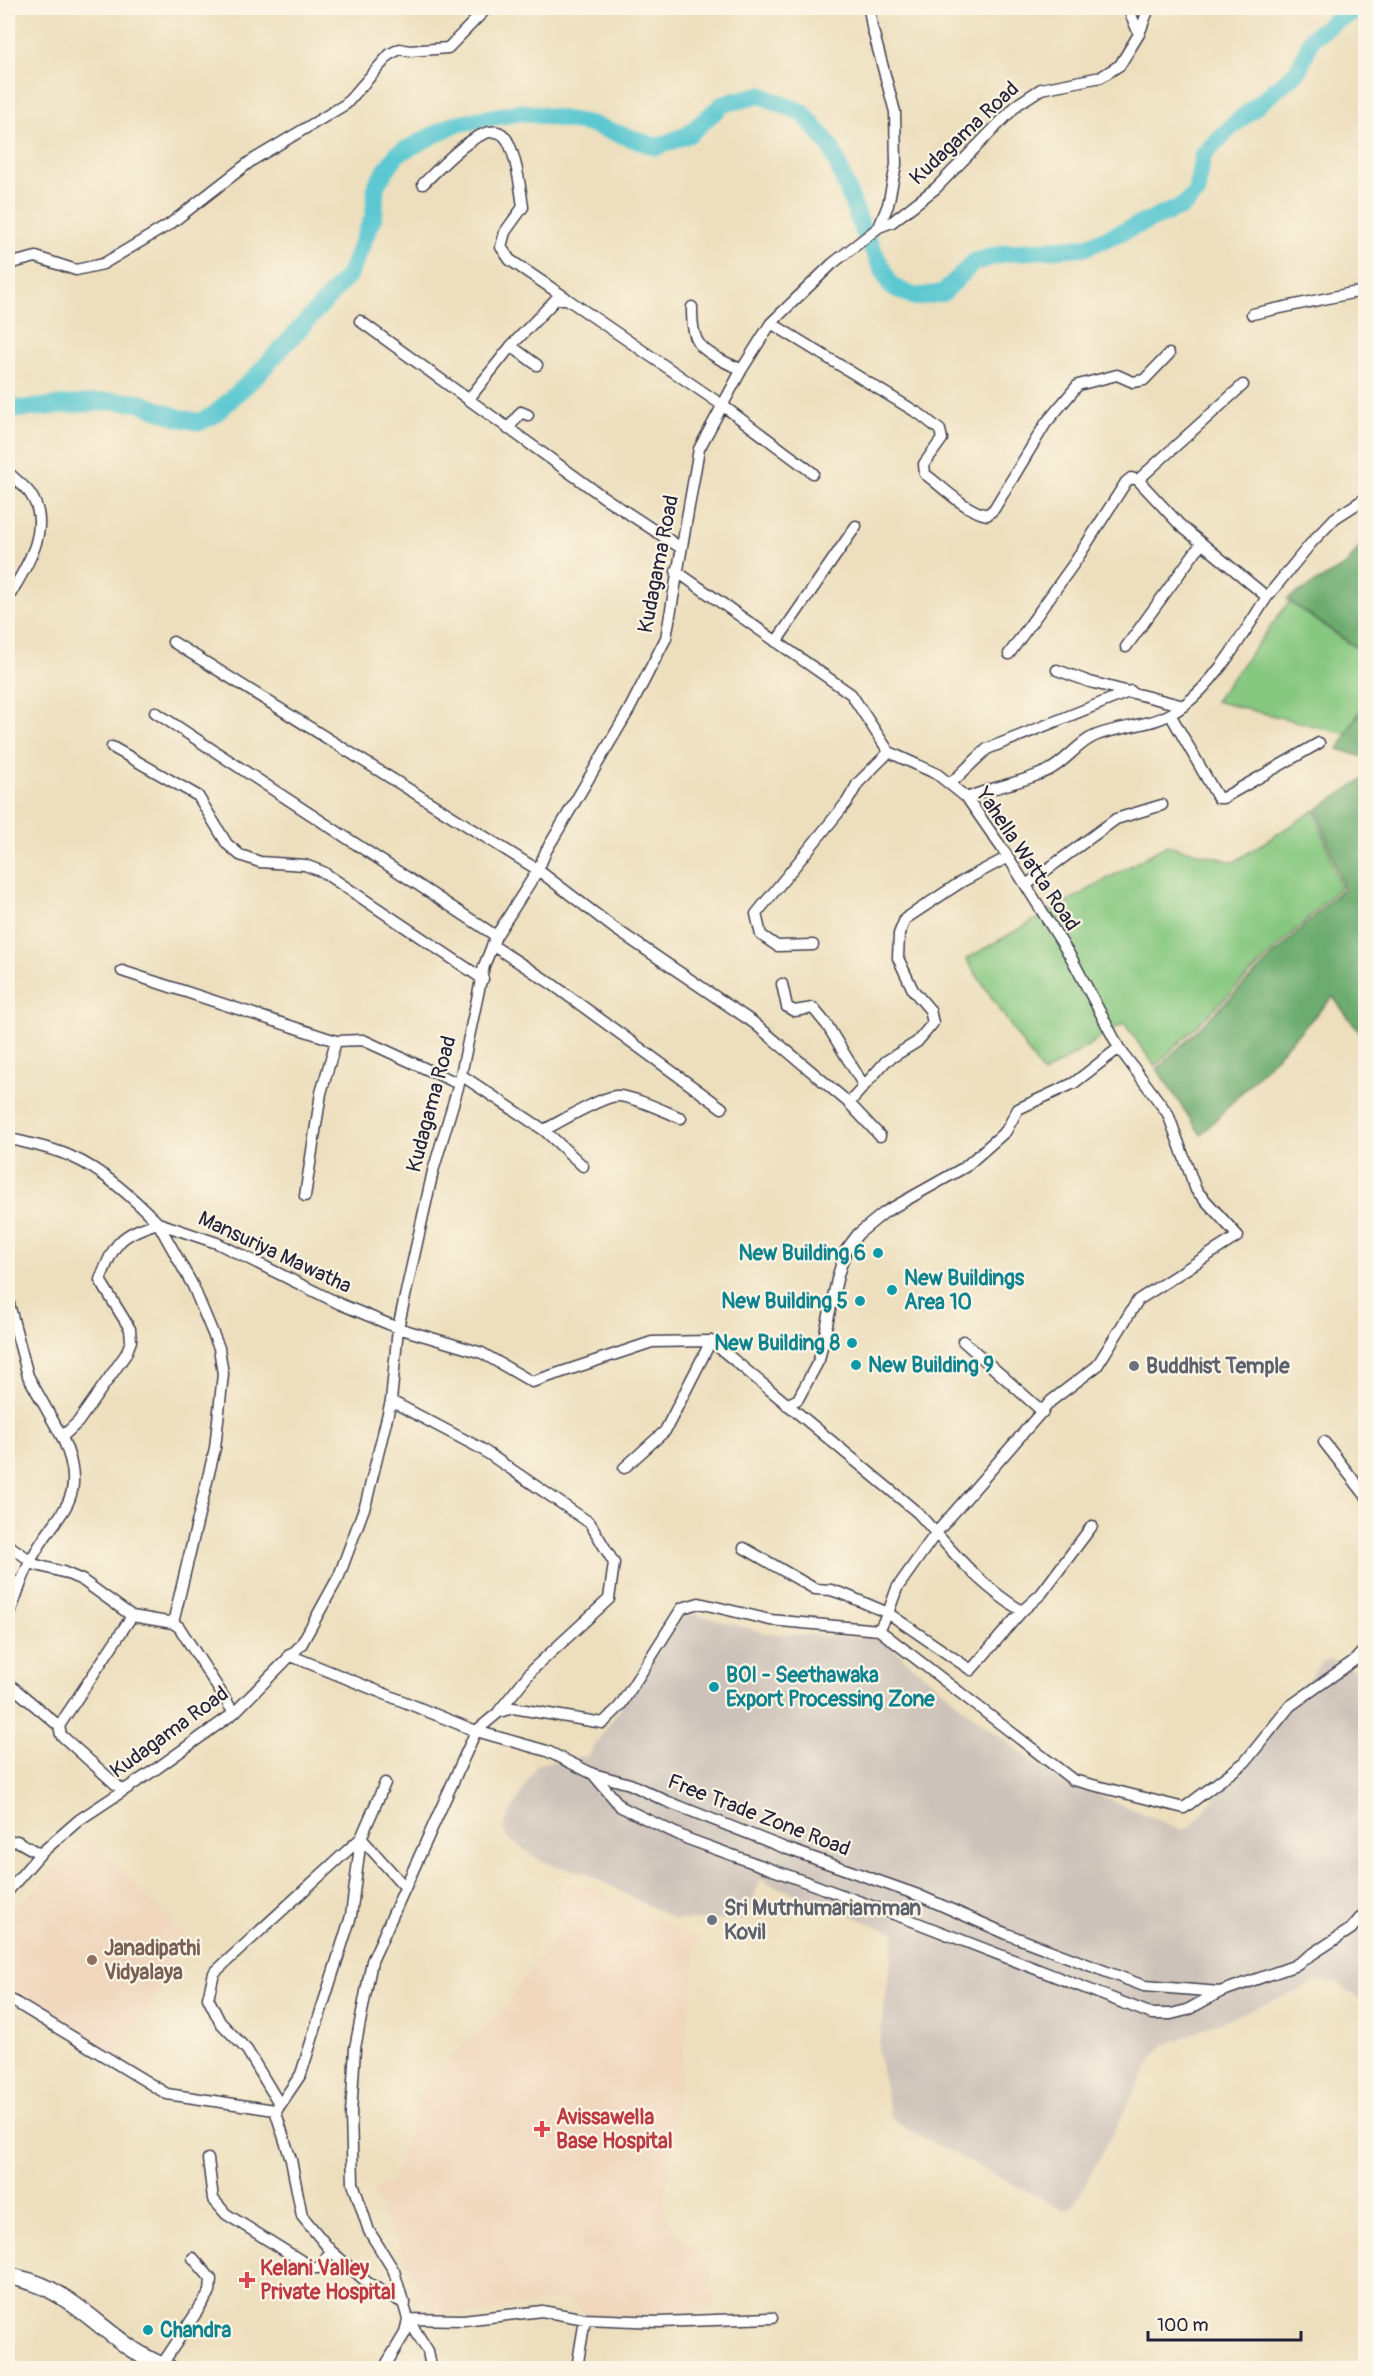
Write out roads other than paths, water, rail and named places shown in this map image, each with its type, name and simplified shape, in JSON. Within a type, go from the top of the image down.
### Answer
[{"type":"highway","points":[[8,2276],[56,2292],[143,2356],[165,2367]]},
{"type":"street","points":[[8,264],[36,258],[76,270],[103,264],[170,224],[251,161],[346,104],[390,54],[400,49],[409,51],[448,48],[487,8]]},
{"type":"street","points":[[869,8],[872,27],[896,112],[896,165],[888,205],[879,227]]},
{"type":"street","points":[[1128,8],[1140,34]]},
{"type":"street","name":"Kudagama Road","points":[[8,1891],[40,1854],[79,1820],[234,1713],[301,1645],[339,1576],[366,1503],[392,1401],[398,1328],[433,1171],[460,1079],[484,966],[494,941],[538,870],[546,851],[629,710],[666,638],[676,570],[699,449],[742,369],[771,323],[832,264],[879,227],[892,222],[936,188],[1018,104],[1041,89],[1101,77],[1120,65],[1140,34],[1149,8]]},
{"type":"street","points":[[423,184],[470,140],[484,133],[495,131],[503,134],[510,145],[523,207],[505,232],[501,247],[510,260],[722,405],[813,473]]},
{"type":"street","points":[[1252,314],[1365,292]]},
{"type":"street","points":[[468,400],[512,346],[556,299],[567,299]]},
{"type":"street","points":[[692,307],[692,324],[699,344],[732,366],[742,369]]},
{"type":"street","points":[[360,321],[602,496],[681,548]]},
{"type":"street","points":[[771,323],[921,415],[940,430],[942,439],[924,464],[925,474],[966,505],[987,515],[994,509],[1046,423],[1078,385],[1117,375],[1133,382],[1144,381],[1169,354]]},
{"type":"street","points":[[512,346],[537,365]]},
{"type":"street","points":[[1138,480],[1243,385]]},
{"type":"street","points":[[508,429],[521,412],[528,415]]},
{"type":"street","points":[[8,598],[28,565],[37,538],[40,515],[31,494],[11,475]]},
{"type":"street","points":[[1009,654],[1075,562],[1126,482],[1131,478],[1138,480],[1201,544],[1267,597]]},
{"type":"street","points":[[966,798],[990,788],[1022,781],[1051,769],[1084,742],[1097,735],[1159,721],[1184,706],[1210,679],[1267,597],[1312,542],[1335,518],[1365,498]]},
{"type":"street","points":[[776,642],[856,526]]},
{"type":"street","points":[[1126,647],[1201,544]]},
{"type":"street","points":[[676,570],[851,694],[889,752],[858,783],[847,802],[756,914],[761,935],[777,946],[813,945]]},
{"type":"street","points":[[172,642],[538,870],[614,928],[754,1023],[849,1103],[880,1136]]},
{"type":"street","points":[[1057,670],[1090,682],[1184,706]]},
{"type":"street","points":[[950,784],[987,749],[1131,692]]},
{"type":"street","points":[[155,712],[494,941],[722,1108]]},
{"type":"street","points":[[1170,714],[1218,798],[1223,798],[1319,743]]},
{"type":"street","points":[[112,747],[198,796],[228,844],[240,855],[260,862],[305,865],[323,872],[483,979]]},
{"type":"street","name":"Yahella Watta Road","points":[[889,752],[937,774],[966,798],[1008,857],[1072,959],[1119,1048],[1168,1114],[1196,1190],[1238,1236],[1138,1300],[1097,1366],[1051,1401],[1043,1412]]},
{"type":"street","points":[[1026,885],[1116,819],[1162,805]]},
{"type":"street","points":[[849,1103],[886,1061],[917,1042],[933,1023],[930,1010],[913,990],[898,958],[899,934],[905,919],[961,882],[1008,857]]},
{"type":"street","points":[[122,972],[336,1041],[363,1040],[460,1079],[544,1130],[583,1166]]},
{"type":"street","points":[[782,984],[787,1007],[794,1011],[813,1008],[827,1025],[864,1086]]},
{"type":"street","points":[[305,1196],[321,1093],[336,1041]]},
{"type":"street","points":[[787,1405],[798,1399],[819,1360],[838,1275],[846,1250],[858,1234],[885,1212],[965,1167],[1006,1131],[1018,1109],[1074,1083],[1119,1048]]},
{"type":"street","points":[[544,1130],[585,1108],[616,1096],[647,1104],[681,1118]]},
{"type":"street","points":[[8,1138],[69,1155],[93,1168],[141,1206],[158,1223],[125,1236],[114,1247],[100,1280],[130,1329],[131,1341],[126,1354],[78,1422],[62,1437]]},
{"type":"street","name":"Mansuriya Mawatha","points":[[158,1223],[217,1243],[340,1304],[398,1328],[482,1353],[532,1382],[652,1342],[711,1341]]},
{"type":"street","name":"Mansuriya Mawatha","points":[[158,1223],[193,1286],[219,1348],[223,1374],[215,1448],[173,1623]]},
{"type":"street","points":[[8,1618],[30,1561],[72,1494],[72,1459],[28,1376],[9,1304]]},
{"type":"street","points":[[624,1468],[665,1431],[711,1341],[918,1512],[971,1573],[999,1597],[1022,1611]]},
{"type":"street","points":[[879,1630],[897,1588],[936,1533],[1043,1412],[963,1341]]},
{"type":"street","points":[[392,1401],[480,1448],[590,1523],[614,1563],[609,1599],[533,1669],[499,1712],[476,1731],[372,1961],[355,2048],[351,2114],[353,2182],[369,2231],[394,2271],[408,2319],[428,2351],[431,2368]]},
{"type":"street","points":[[1324,1442],[1365,1496]]},
{"type":"street","points":[[744,1548],[815,1589],[831,1590],[888,1613],[970,1670],[1022,1611],[1041,1594],[1092,1526]]},
{"type":"street","points":[[8,1545],[30,1561],[82,1580],[132,1616],[173,1623],[179,1627],[234,1713]]},
{"type":"street","points":[[8,1581],[21,1583]]},
{"type":"street","points":[[499,1712],[513,1708],[603,1723],[620,1706],[682,1608],[699,1603],[770,1620],[879,1630],[1072,1780],[1184,1808],[1245,1762],[1290,1706],[1355,1660],[1365,1648]]},
{"type":"street","points":[[59,1726],[132,1616]]},
{"type":"street","name":"Free Trade Zone Road","points":[[289,1655],[476,1731],[547,1751],[593,1774],[630,1784],[677,1806],[785,1848],[918,1895],[1007,1934],[1144,1986],[1220,1992]]},
{"type":"street","points":[[8,1683],[59,1726],[62,1735],[122,1790]]},
{"type":"street","name":"Free Trade Zone Road","points":[[593,1774],[621,1807],[688,1839],[910,1920],[1152,2013],[1171,2014],[1187,2010],[1220,1992],[1294,1966],[1352,1929],[1365,1911]]},
{"type":"street","points":[[278,2108],[301,2074],[351,1916],[362,1838],[385,1783]]},
{"type":"street","points":[[362,1838],[405,1887]]},
{"type":"street","points":[[362,1838],[214,1972],[208,1998],[220,2022],[247,2050],[278,2108],[302,2216],[331,2251],[368,2283],[405,2304]]},
{"type":"street","points":[[8,1842],[16,1841],[40,1854]]},
{"type":"street","points":[[8,1998],[167,2094],[278,2108]]},
{"type":"street","points":[[208,2159],[213,2199],[226,2214],[313,2268],[318,2268],[331,2251]]},
{"type":"street","points":[[165,2367],[210,2292],[211,2279],[193,2258]]},
{"type":"street","points":[[408,2319],[463,2320],[542,2311],[585,2319],[659,2322],[772,2318]]},
{"type":"street","points":[[384,2368],[405,2333],[408,2319]]},
{"type":"street","points":[[577,2368],[585,2319]]},
{"type":"waterway","points":[[8,405],[18,409],[113,401],[140,403],[179,418],[200,422],[214,415],[256,376],[349,275],[374,215],[376,185],[397,154],[455,124],[522,112],[590,124],[657,147],[689,134],[723,104],[760,95],[803,113],[831,147],[863,230],[891,286],[915,297],[943,293],[974,262],[1006,253],[1086,247],[1183,206],[1196,193],[1203,155],[1230,128],[1298,71],[1312,38],[1336,20],[1366,8]]},
{"type":"place","name":"New Building 6","points":[[878,1253]]},
{"type":"place","name":"New Buildings Area 10","points":[[892,1290]]},
{"type":"place","name":"New Building 5","points":[[860,1301]]},
{"type":"place","name":"New Building 8","points":[[852,1343]]},
{"type":"place","name":"New Building 9","points":[[856,1365]]},
{"type":"place","name":"Buddhist Temple","points":[[1134,1366]]},
{"type":"place","name":"BOI - Seethawaka Export Processing Zone","points":[[714,1687]]},
{"type":"place","name":"Sri Mutrhumariamman Kovil","points":[[712,1920]]},
{"type":"place","name":"Janadipathi Vidyalaya","points":[[92,1960]]},
{"type":"place","name":"Avissawella Base Hospital","points":[[542,2129]]},
{"type":"place","name":"Kelani Valley Private Hospital","points":[[247,2280]]},
{"type":"place","name":"Chandra","points":[[148,2330]]}]
